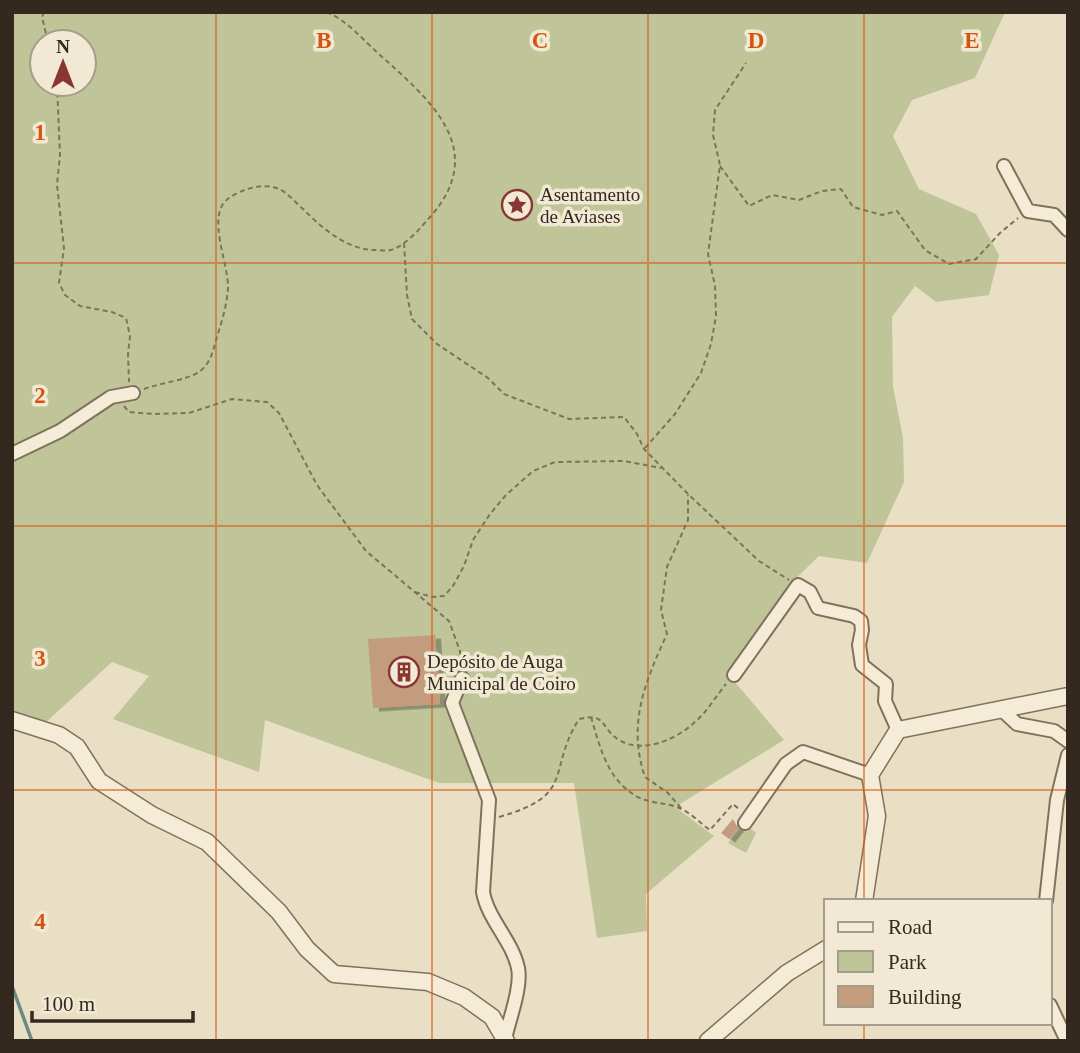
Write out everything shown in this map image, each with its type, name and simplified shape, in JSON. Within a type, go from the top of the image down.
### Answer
[{"type":"street","points":[[1004,166],[1028,211],[1054,215],[1068,230]]},
{"type":"street","points":[[12,454],[60,431],[116,396],[133,393]]},
{"type":"street","points":[[734,675],[798,585],[810,592],[818,608],[854,616],[860,621],[862,665],[886,684],[885,701],[898,730]]},
{"type":"street","points":[[461,678],[452,703],[489,800],[483,892],[485,904],[518,968],[519,981],[505,1040]]},
{"type":"street","points":[[864,899],[877,816],[870,775],[898,730],[1068,696]]},
{"type":"street","points":[[1002,710],[1017,724],[1054,731],[1068,741]]},
{"type":"street","points":[[12,720],[59,735],[77,747],[99,780],[152,815],[207,842],[279,912],[307,949],[334,974],[428,982],[464,997],[492,1017],[505,1040]]},
{"type":"street","points":[[747,820],[786,764],[803,752],[870,775]]},
{"type":"street","points":[[1046,899],[1056,800],[1068,755]]},
{"type":"street","points":[[708,1041],[787,973],[824,950]]},
{"type":"street","points":[[1052,1009],[1067,1041]]},
{"type":"path","points":[[58,98],[60,155],[57,186],[64,248],[59,283],[65,296],[80,306],[112,312],[126,318],[130,336],[128,379],[133,393],[200,372],[211,359],[228,289],[218,214],[227,199],[262,185],[279,189],[333,235],[348,244],[368,250],[391,250],[411,238],[440,205],[452,183],[456,157],[451,135],[428,102],[347,25],[326,12]]},
{"type":"path","points":[[644,449],[675,414],[701,373],[710,344],[716,316],[715,285],[708,254],[720,165],[713,135],[715,110],[746,63]]},
{"type":"path","points":[[720,165],[749,206],[772,195],[799,200],[822,191],[841,188],[853,207],[882,215],[897,211],[925,250],[949,264],[976,259],[1000,233],[1028,211]]},
{"type":"path","points":[[404,242],[407,295],[412,319],[437,344],[488,378],[504,394],[569,419],[624,417],[644,449],[688,494],[759,561],[798,585]]},
{"type":"path","points":[[116,396],[129,412],[155,414],[189,413],[232,398],[267,402],[279,413],[317,485],[366,551],[449,621],[460,650],[461,678]]},
{"type":"path","points":[[414,592],[432,597],[444,596],[453,586],[464,566],[473,540],[490,514],[506,495],[533,471],[555,462],[624,461],[662,468]]},
{"type":"path","points":[[688,494],[688,520],[667,567],[661,610],[667,634],[654,661],[639,707],[636,746],[645,777],[668,793],[681,808],[710,830],[733,804],[747,820]]},
{"type":"path","points":[[488,820],[519,811],[542,800],[552,790],[570,733],[579,719],[590,716],[600,719],[618,739],[636,746],[661,743],[694,723],[734,675]]},
{"type":"path","points":[[590,716],[605,762],[620,783],[637,797],[681,808]]},
{"type":"green space","points":[[12,12],[1005,12],[975,78],[912,100],[893,136],[919,189],[976,214],[999,255],[989,295],[936,302],[915,286],[892,317],[893,386],[903,438],[904,482],[867,563],[819,556],[790,584],[729,675],[784,740],[675,807],[714,836],[646,894],[647,931],[597,938],[574,783],[439,783],[265,720],[259,772],[113,719],[149,676],[112,662],[44,724],[12,710]]},
{"type":"green space","points":[[745,823],[756,833],[746,853],[728,843]]},
{"type":"building","name":"Depósito de Auga Municipal de Coiro","points":[[435,635],[440,704],[373,708],[368,639]]},
{"type":"building","points":[[733,819],[738,828],[729,839],[721,833]]},
{"type":"waterway","points":[[12,986],[32,1041]]},
{"type":"place","name":"Asentamento de Aviases","points":[[517,205]]},
{"type":"place","name":"Depósito de Auga Municipal de Coiro","points":[[404,672]]}]
